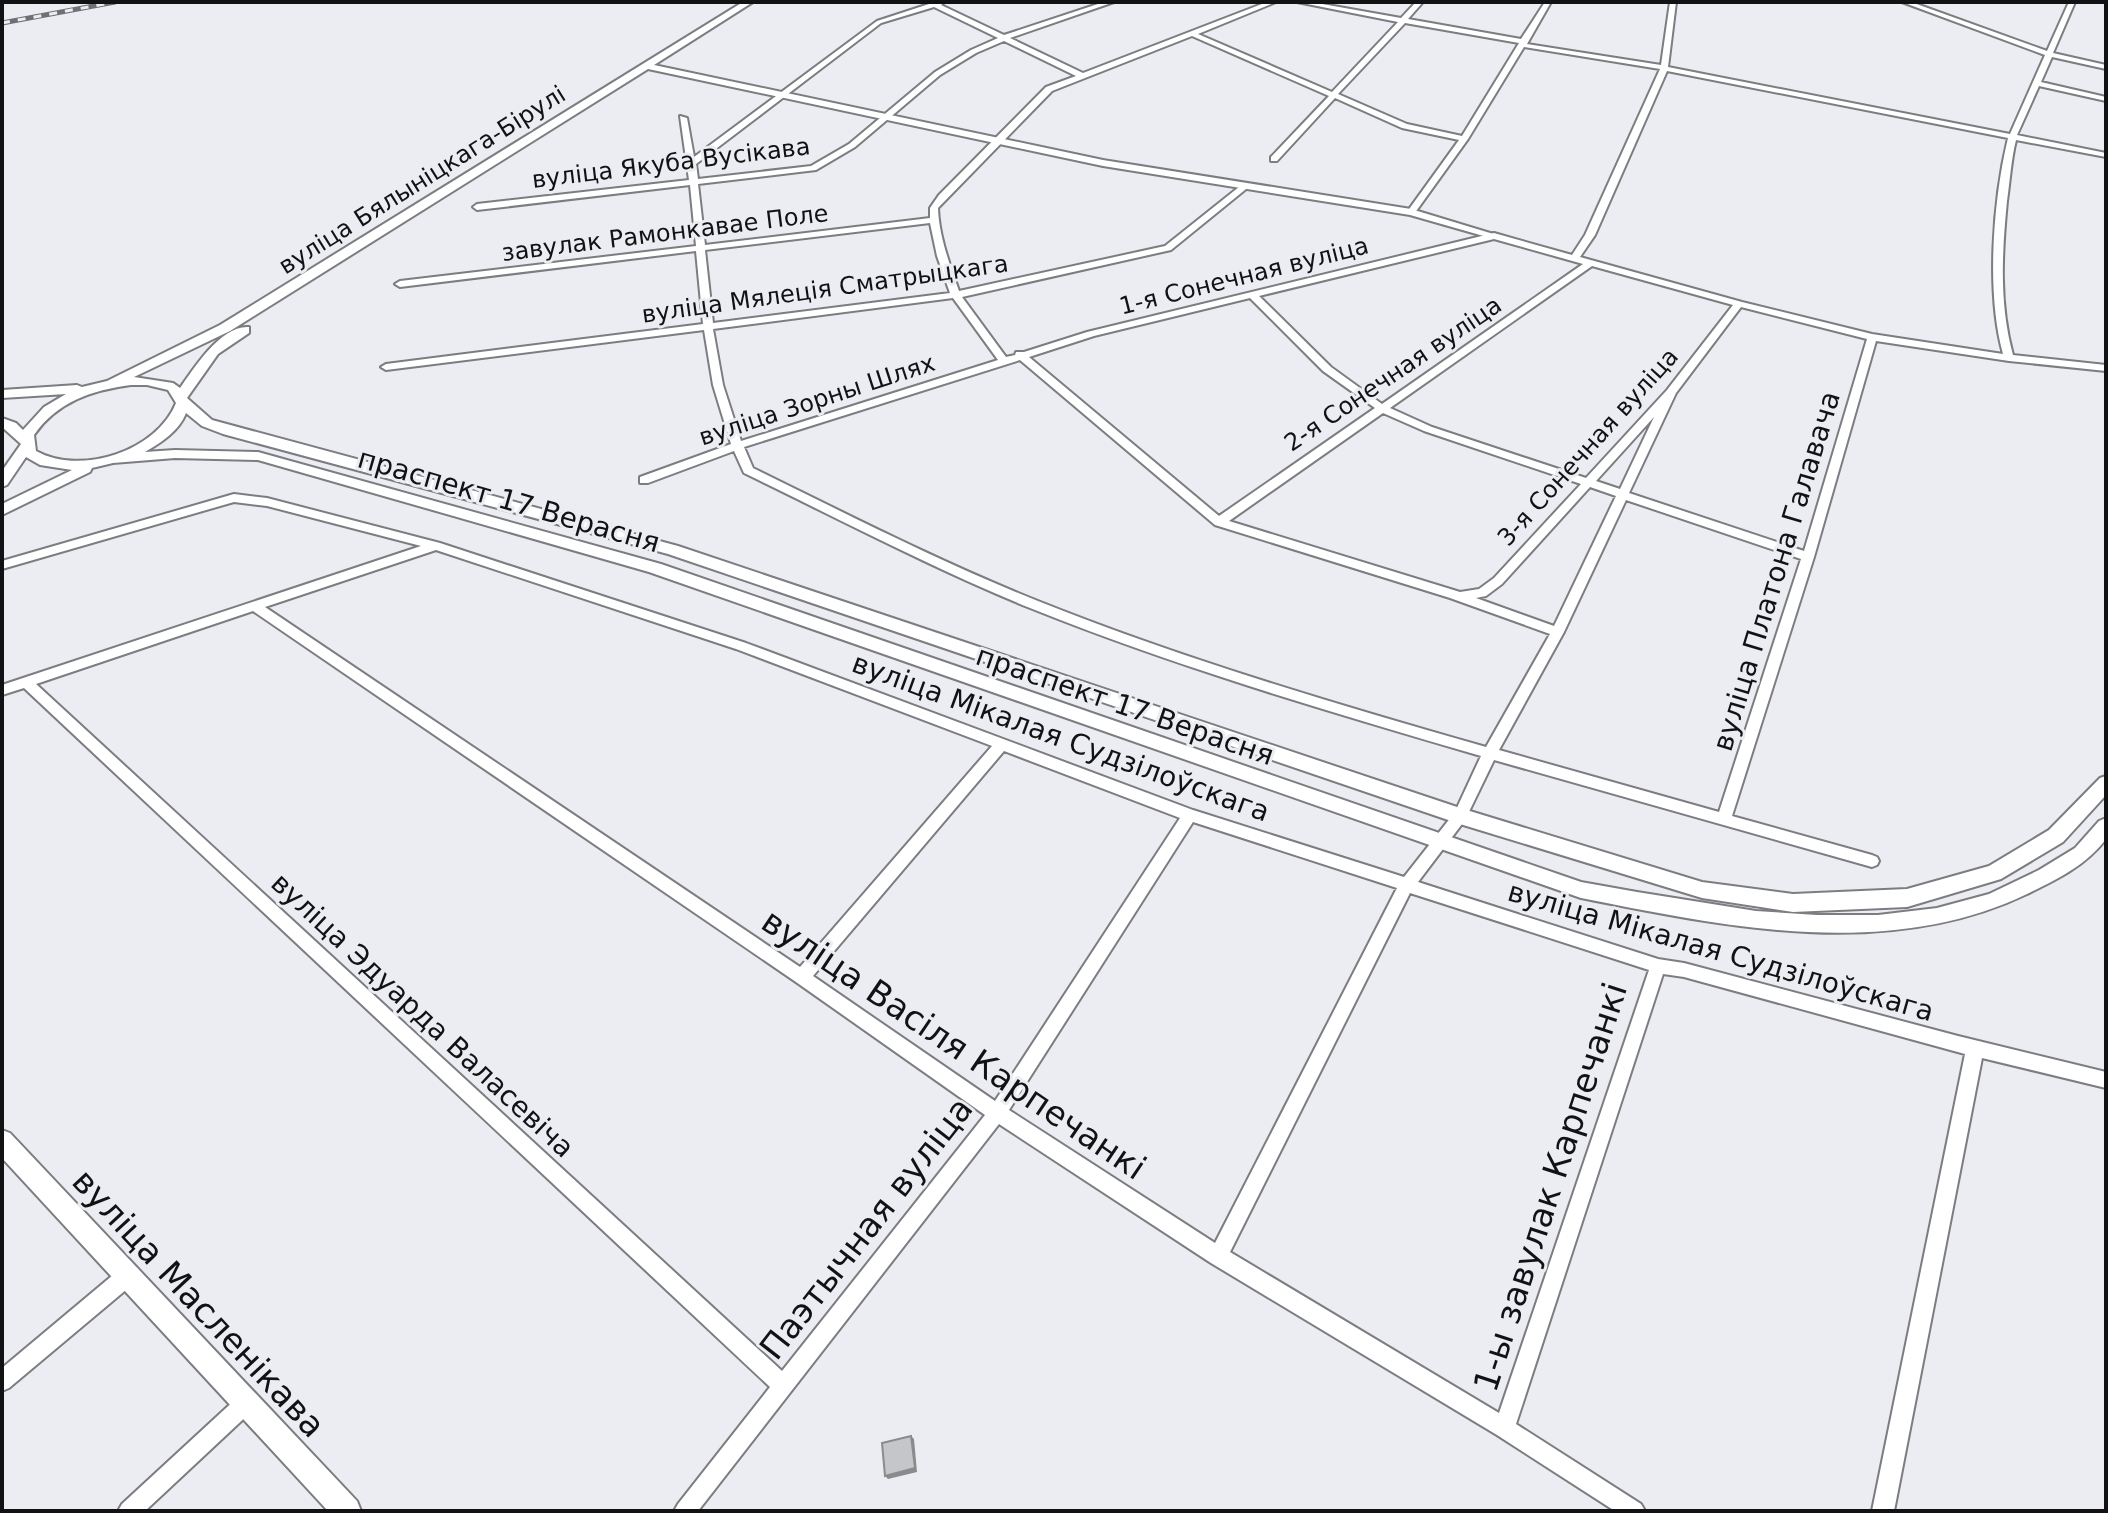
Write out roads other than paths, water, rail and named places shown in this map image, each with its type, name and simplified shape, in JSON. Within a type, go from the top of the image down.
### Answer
[{"type":"main road","name":"вуліца Бялыніцкага-Бірулі","points":[[106,461],[160,437],[180,416],[182,400],[213,351],[299,292],[749,2]]},
{"type":"main road","name":"вуліца Бялыніцкага-Бірулі","points":[[26,444],[31,427],[44,413],[75,395],[106,385],[225,328],[763,2]]},
{"type":"main road","points":[[646,71],[1058,161],[1103,163],[1411,212],[1494,236]]},
{"type":"main road","name":"праспект 17 Верасня","points":[[106,385],[157,382],[173,387],[207,423],[228,431],[673,550],[1460,816],[1702,890],[1793,903],[1907,898],[1994,873],[2056,836],[2106,783]]},
{"type":"main road","points":[[2,394],[106,385]]},
{"type":"main road","points":[[2,422],[11,426],[26,444],[2,482]]},
{"type":"main road","name":"праспект 17 Верасня","points":[[26,444],[34,458],[50,464],[73,466],[175,454],[258,456],[655,568],[1581,890],[1705,915],[1804,925],[1917,920],[2011,897],[2081,855],[2106,826]]},
{"type":"main road","points":[[2,510],[106,461]]},
{"type":"main road","name":"вуліца Масленікава","points":[[2,1141],[347,1511]]},
{"type":"street","name":"вуліца Якуба Вусікава","points":[[477,207],[813,168],[832,160],[884,121],[954,62],[1006,38],[1111,2]]},
{"type":"street","points":[[1003,360],[956,295],[942,256],[934,220],[934,208],[942,197],[1049,89],[1273,2]]},
{"type":"street","points":[[1300,2],[1818,97],[2106,155]]},
{"type":"street","points":[[1274,159],[1420,2]]},
{"type":"street","points":[[1411,212],[1464,139],[1548,2]]},
{"type":"street","points":[[1575,257],[1590,235],[1664,68],[1673,2]]},
{"type":"street","points":[[1905,2],[2049,54],[2106,67]]},
{"type":"street","points":[[2009,358],[2001,335],[1997,292],[2007,168],[2013,136],[2039,84],[2072,2]]},
{"type":"street","points":[[693,162],[879,22],[935,3],[1081,75]]},
{"type":"street","points":[[1191,33],[1310,82],[1405,126],[1464,139]]},
{"type":"street","points":[[2039,84],[2106,99]]},
{"type":"street","points":[[683,118],[693,162],[706,327],[723,413],[748,470],[961,575],[1172,654],[1490,753],[1872,861]]},
{"type":"street","name":"вуліца Мялеція Сматрыцкага","points":[[386,367],[956,295],[1168,248],[1247,185]]},
{"type":"street","name":"завулак Рамонкавае Поле","points":[[400,284],[934,220]]},
{"type":"street","points":[[1494,236],[1739,304],[1872,337],[2009,358],[2106,368]]},
{"type":"street","name":"1-я Сонечная вуліца","points":[[1003,360],[1135,322],[1494,236]]},
{"type":"street","name":"2-я Сонечная вуліца","points":[[1219,522],[1592,262]]},
{"type":"street","points":[[1251,294],[1344,382],[1380,407],[1434,433],[1507,454],[1808,557]]},
{"type":"street","name":"3-я Сонечная вуліца","points":[[1454,595],[1474,596],[1490,587],[1671,392],[1739,304]]},
{"type":"street","name":"вуліца Платона Галавача","points":[[1724,819],[1808,557],[1872,337]]},
{"type":"street","points":[[1020,354],[1219,522],[1454,595],[1558,632]]},
{"type":"street","name":"вуліца Зорны Шлях","points":[[644,480],[736,446],[1003,360]]},
{"type":"street","points":[[1218,1256],[1405,887],[1460,816],[1490,753],[1558,632],[1671,392]]},
{"type":"street","name":"вуліца Мікалая Судзілоўскага","points":[[2,565],[234,498],[267,502],[436,546],[741,646],[1190,815],[1405,887],[1658,966],[1684,970],[2106,1080]]},
{"type":"street","points":[[2,690],[436,546]]},
{"type":"street","name":"вуліца Васіля Карпечанкі","points":[[254,606],[802,977],[997,1113],[1218,1256],[1504,1428],[1634,1511]]},
{"type":"street","name":"вуліца Эдуарда Валасевіча","points":[[26,682],[783,1386]]},
{"type":"street","points":[[802,977],[1001,745]]},
{"type":"street","name":"Паэтычная вуліца","points":[[685,1511],[997,1113],[1190,815]]},
{"type":"street","name":"1-ы завулак Карпечанкі","points":[[1504,1428],[1658,966]]},
{"type":"street","points":[[1883,1511],[1975,1048]]},
{"type":"street","points":[[2,1381],[126,1277]]},
{"type":"street","points":[[129,1511],[245,1404]]},
{"type":"railway","points":[[2,23],[115,2]]}]
